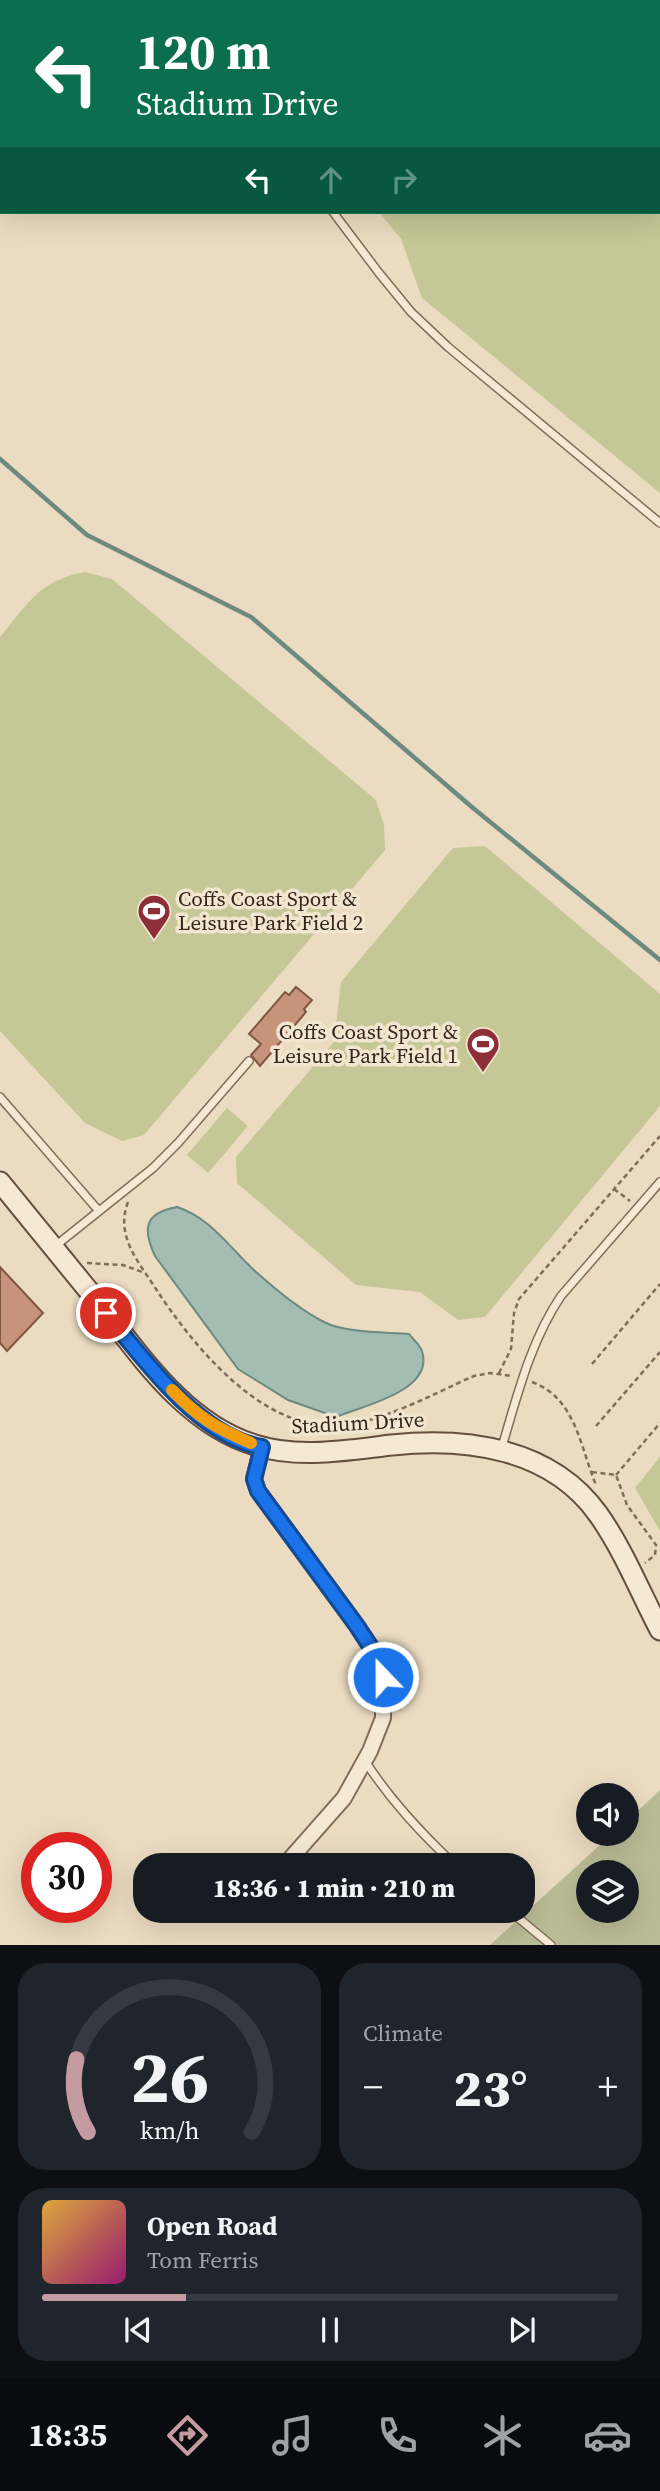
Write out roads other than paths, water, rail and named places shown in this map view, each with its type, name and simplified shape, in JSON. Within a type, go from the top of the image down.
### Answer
[{"type":"main road","name":"Stadium Drive","points":[[0,1182],[149,1366],[189,1407],[215,1427],[262,1447],[293,1452],[336,1451],[426,1441],[501,1451],[540,1464],[580,1494],[597,1513],[660,1630]]},
{"type":"street","points":[[262,1447],[254,1479],[258,1491],[376,1655],[383,1677],[383,1718],[365,1761],[344,1798],[295,1853]]},
{"type":"lane","points":[[335,214],[411,312],[448,347],[660,523]]},
{"type":"lane","points":[[53,1248],[153,1168],[249,1061]]},
{"type":"lane","points":[[0,1097],[98,1210]]},
{"type":"lane","points":[[501,1451],[534,1346],[548,1316],[561,1296],[660,1181]]},
{"type":"lane","points":[[365,1761],[387,1796],[442,1853]]},
{"type":"lane","points":[[524,1923],[551,1945]]},
{"type":"waterway","points":[[0,459],[87,535],[251,617],[473,808],[660,960]]},
{"type":"place","name":"Coffs Coast Sport & Leisure Park Field 2","points":[[154,941]]},
{"type":"place","name":"Coffs Coast Sport & Leisure Park Field 1","points":[[483,1074]]}]
